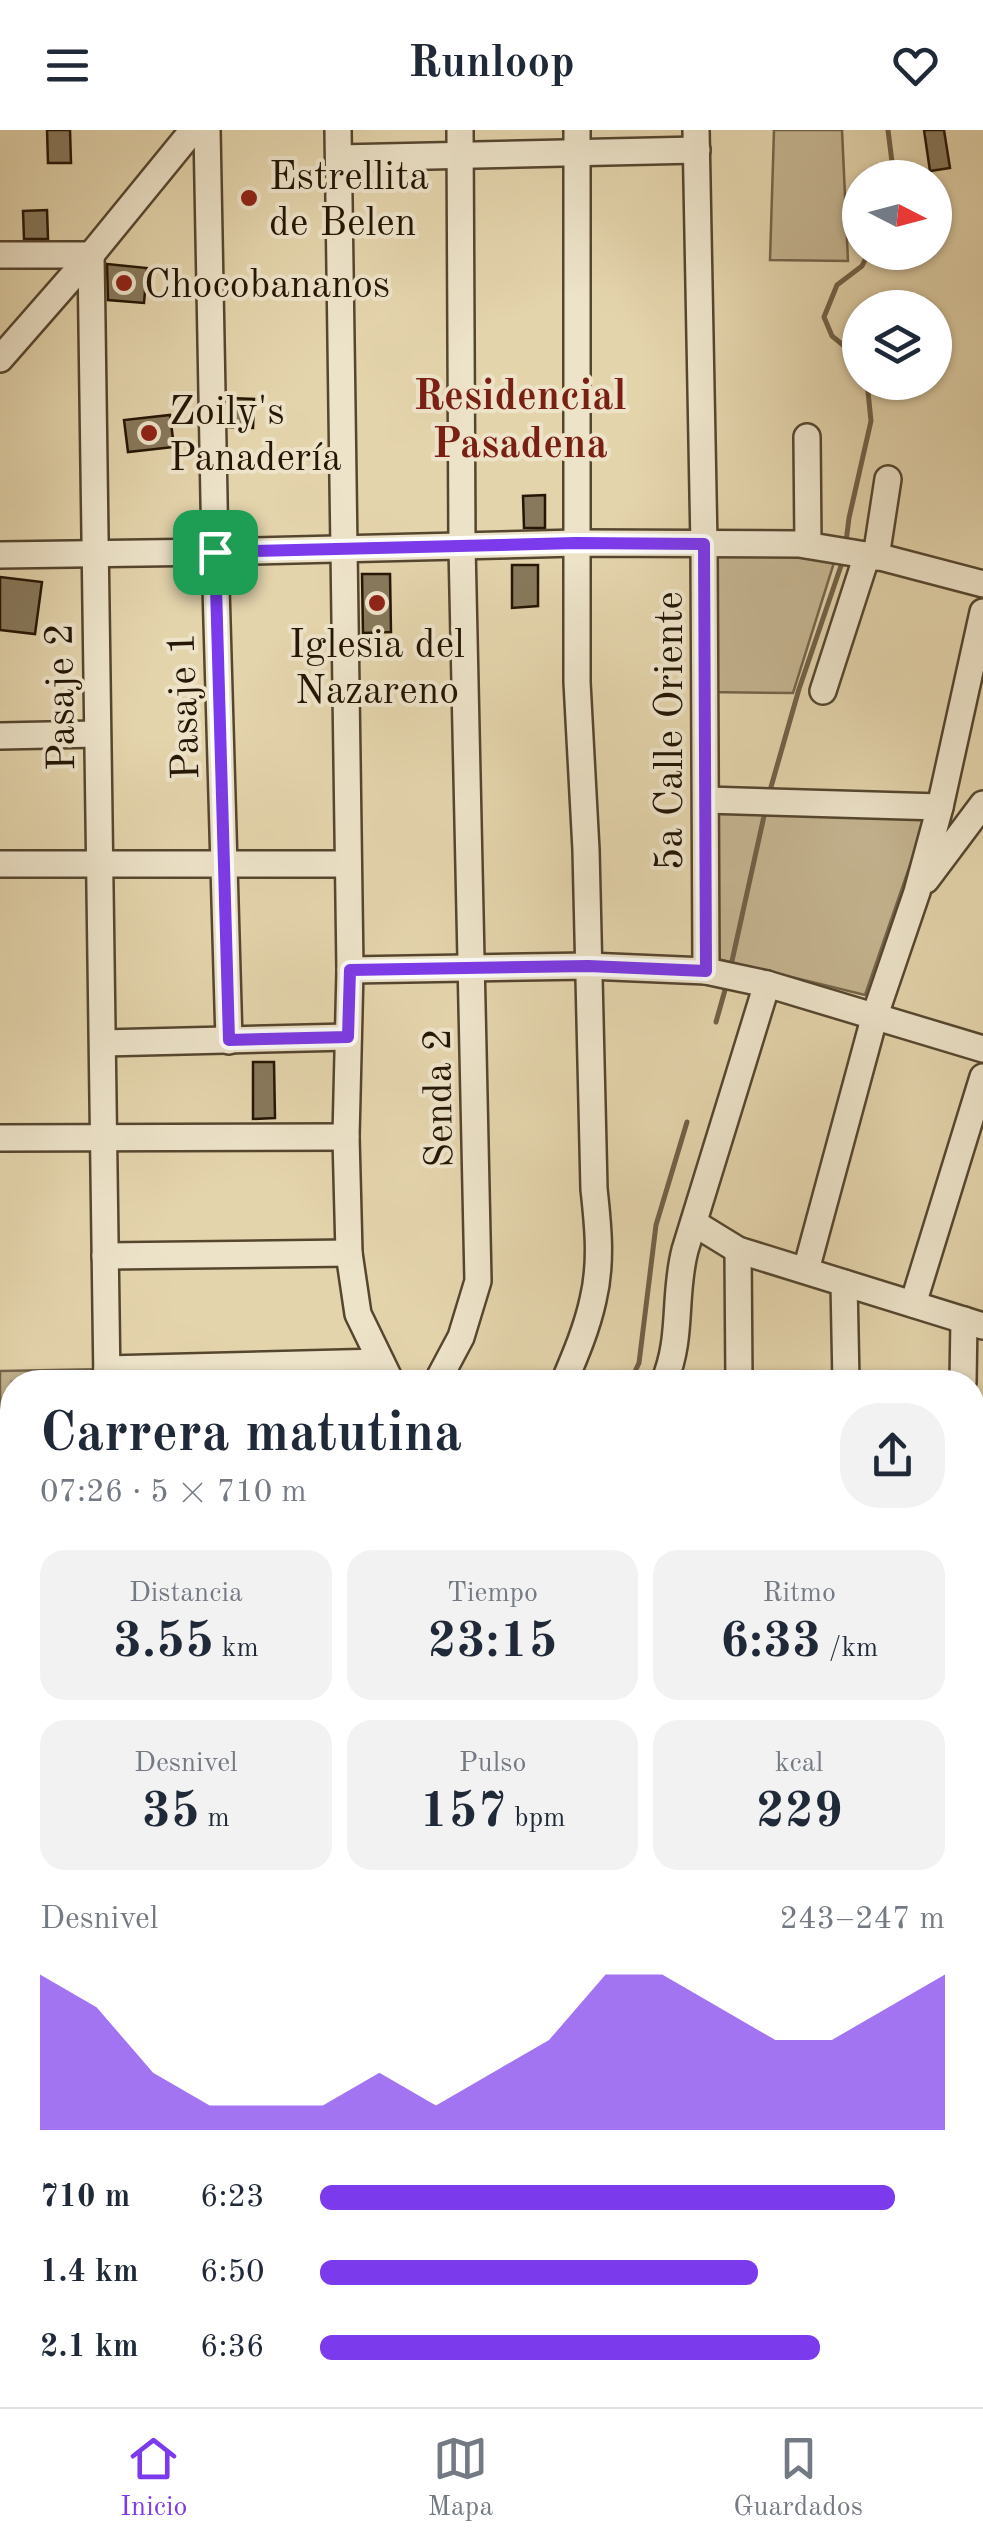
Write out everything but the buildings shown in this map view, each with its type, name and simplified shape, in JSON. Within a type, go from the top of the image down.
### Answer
[{"type":"street","points":[[0,360],[193,130]]},
{"type":"street","name":"Pasaje 1","points":[[207,130],[229,1040]]},
{"type":"street","points":[[338,130],[350,970],[346,1137],[349,1253],[358,1314],[385,1370]]},
{"type":"street","points":[[339,158],[460,143],[696,140]]},
{"type":"street","name":"5a Calle Oriente","points":[[696,140],[704,544],[706,971]]},
{"type":"street","points":[[569,1370],[594,1298],[599,1241],[577,682],[577,142]]},
{"type":"street","name":"Senda 2","points":[[443,1370],[461,1336],[478,1281],[462,546],[460,143]]},
{"type":"street","points":[[0,255],[91,254]]},
{"type":"street","name":"Pasaje 2","points":[[91,254],[107,1370]]},
{"type":"street","points":[[807,437],[808,545]]},
{"type":"street","points":[[823,691],[860,554],[888,479]]},
{"type":"street","points":[[0,555],[576,543],[808,545],[983,584]]},
{"type":"street","points":[[806,1270],[875,1015],[917,892],[940,808],[983,612]]},
{"type":"street","points":[[0,736],[96,734]]},
{"type":"street","points":[[706,800],[940,808]]},
{"type":"street","points":[[917,892],[983,804]]},
{"type":"street","points":[[0,864],[348,864]]},
{"type":"street","points":[[350,970],[588,966],[706,971],[767,984],[983,1049]]},
{"type":"street","points":[[669,1370],[676,1343],[680,1270],[767,984]]},
{"type":"street","points":[[103,1043],[348,1037]]},
{"type":"street","points":[[913,1304],[983,1077]]},
{"type":"street","points":[[0,1138],[346,1137]]},
{"type":"street","points":[[694,1223],[738,1250],[973,1323],[964,1370]]},
{"type":"street","points":[[738,1250],[738,1370]]},
{"type":"street","points":[[105,1256],[349,1253]]},
{"type":"street","points":[[844,1282],[846,1370]]},
{"type":"shaded area","points":[[774,130],[842,130],[842,261],[770,260]]},
{"type":"shaded area","points":[[704,545],[838,550],[793,693],[705,692]]},
{"type":"shaded area","points":[[714,809],[927,816],[865,995],[714,958]]},
{"type":"waterway","points":[[888,130],[892,160]]},
{"type":"waterway","points":[[842,344],[832,336],[824,317],[837,285],[857,270]]},
{"type":"waterway","points":[[846,542],[871,421],[869,400]]},
{"type":"waterway","points":[[771,787],[844,557]]},
{"type":"waterway","points":[[732,961],[764,816]]},
{"type":"waterway","points":[[716,1022],[725,990]]},
{"type":"waterway","points":[[636,1370],[656,1225],[687,1122]]},
{"type":"place","name":"Estrellita de Belen","points":[[249,198]]},
{"type":"place","name":"Chocobananos","points":[[124,283]]},
{"type":"place","name":"Zoily's Panadería","points":[[149,433]]},
{"type":"place","name":"Iglesia del Nazareno","points":[[377,603]]},
{"type":"district","name":"Residencial Pasadena","points":[[520,418]]},
{"type":"route","points":[[576,543],[704,544],[706,971],[588,966],[350,970],[348,1037],[229,1040],[215,552],[576,543]]}]
